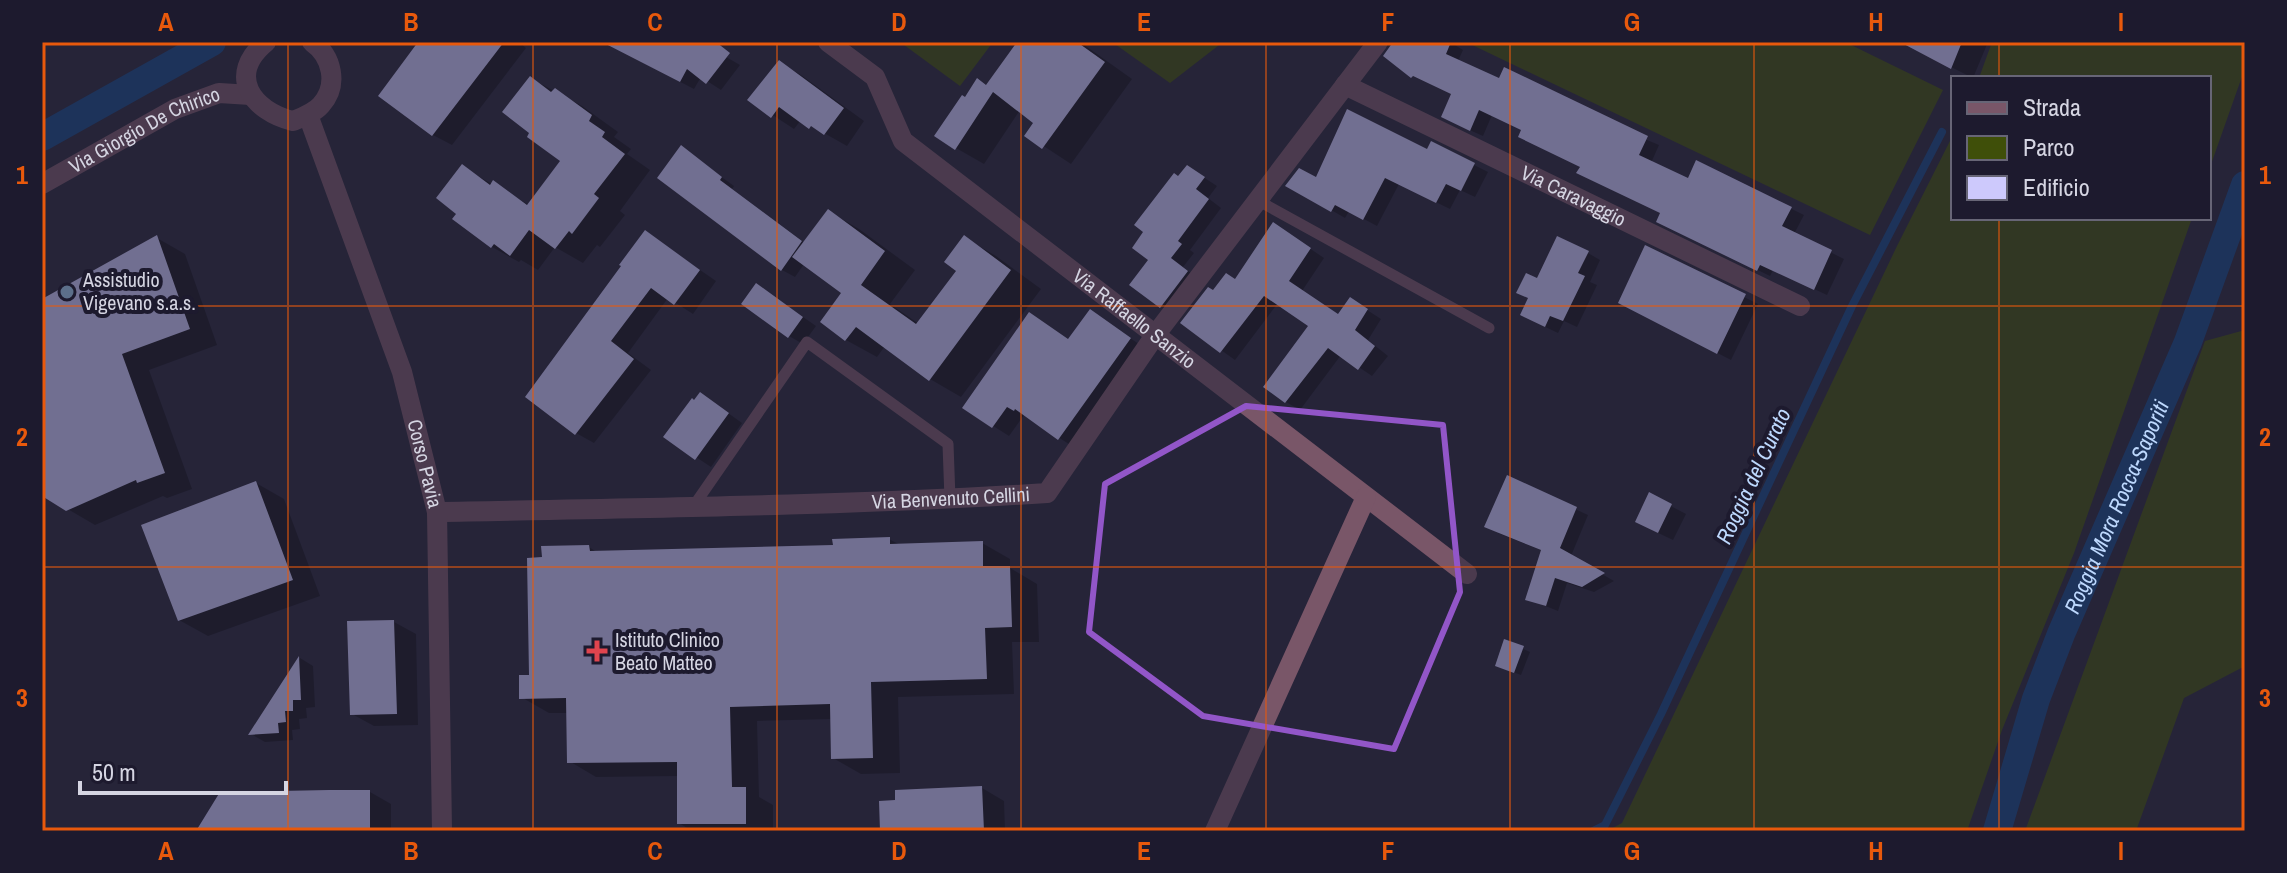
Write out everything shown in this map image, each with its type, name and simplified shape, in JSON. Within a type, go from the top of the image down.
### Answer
[{"type":"street","points":[[266,42],[249,62],[246,78],[251,95],[261,108],[275,117],[293,121],[321,105],[330,91],[332,75],[328,58],[317,43]]},
{"type":"street","name":"Via Raffaello Sanzio","points":[[828,42],[875,77],[903,141],[1467,574]]},
{"type":"street","name":"Via Benvenuto Cellini","points":[[437,512],[950,499],[1047,493],[1156,334],[1378,42]]},
{"type":"street","name":"Via Caravaggio","points":[[1345,85],[1800,306]]},
{"type":"street","name":"Via Giorgio De Chirico","points":[[42,184],[175,109],[219,93],[251,95]]},
{"type":"street","name":"Corso Pavia","points":[[308,115],[402,372],[437,512],[442,831]]},
{"type":"street","points":[[1215,831],[1366,497]]},
{"type":"lane","points":[[1257,200],[1489,328]]},
{"type":"lane","points":[[692,507],[807,342],[948,444],[950,499]]},
{"type":"highlighted area","points":[[1246,406],[1443,425],[1460,592],[1394,749],[1203,716],[1089,632],[1105,484]]},
{"type":"green space","points":[[900,42],[993,42],[960,86]]},
{"type":"green space","points":[[1112,42],[1223,42],[1170,83]]},
{"type":"green space","points":[[1466,42],[1845,42],[1943,90],[1870,235]]},
{"type":"green space","points":[[1992,42],[2245,42],[2245,68],[2211,164],[2211,76],[1980,76]]},
{"type":"green space","points":[[1951,139],[1951,220],[2191,220],[2074,553],[2002,730],[1967,831],[1607,831],[1622,823]]},
{"type":"green space","points":[[2245,330],[2245,666],[2184,698],[2136,831],[2025,831],[2205,341]]},
{"type":"building","points":[[418,42],[504,42],[432,136],[378,96]]},
{"type":"building","points":[[602,42],[716,42],[730,53],[706,84],[687,69],[680,82]]},
{"type":"building","points":[[1017,42],[1077,42],[1105,62],[1042,149],[1024,136],[1033,123],[993,92],[955,150],[934,136],[977,78],[986,85]]},
{"type":"building","points":[[1393,42],[1451,42],[1446,54],[1499,78],[1504,67],[1648,136],[1639,155],[1688,178],[1696,160],[1792,207],[1782,226],[1832,250],[1814,290],[1760,265],[1757,271],[1656,222],[1660,213],[1576,173],[1580,167],[1518,137],[1521,130],[1479,110],[1470,131],[1441,117],[1451,94],[1413,76],[1411,78],[1383,56]]},
{"type":"building","points":[[1900,42],[1962,42],[1951,69]]},
{"type":"building","points":[[779,60],[844,108],[824,135],[811,126],[809,129],[779,107],[771,118],[747,100]]},
{"type":"building","points":[[530,76],[551,92],[555,88],[592,115],[589,121],[605,132],[602,137],[625,154],[594,194],[599,198],[572,234],[569,231],[555,249],[529,230],[510,256],[494,244],[491,248],[452,219],[456,214],[436,198],[462,164],[490,185],[493,180],[527,205],[560,161],[527,137],[529,133],[502,112]]},
{"type":"building","points":[[1347,109],[1427,149],[1431,141],[1475,163],[1461,191],[1446,184],[1436,203],[1385,178],[1363,220],[1335,205],[1331,212],[1285,186],[1299,168],[1316,177]]},
{"type":"building","points":[[681,145],[722,177],[720,180],[802,241],[781,271],[657,178]]},
{"type":"building","points":[[1187,165],[1205,177],[1196,189],[1209,199],[1178,241],[1182,244],[1171,258],[1188,271],[1160,308],[1129,285],[1148,260],[1132,248],[1143,232],[1134,225],[1174,173],[1178,176]]},
{"type":"building","points":[[828,209],[885,251],[861,285],[916,324],[956,271],[944,262],[964,235],[1011,270],[929,381],[856,327],[845,341],[820,322],[841,293],[792,257]]},
{"type":"building","points":[[1273,222],[1311,248],[1289,281],[1338,314],[1350,297],[1368,309],[1355,330],[1375,346],[1358,370],[1328,348],[1285,403],[1263,387],[1308,326],[1264,296],[1220,353],[1180,323],[1208,287],[1213,290],[1226,273],[1235,279]]},
{"type":"building","points":[[645,230],[700,270],[674,305],[651,288],[611,341],[634,359],[575,435],[525,397]]},
{"type":"building","points":[[157,235],[190,329],[122,354],[165,473],[137,483],[136,480],[66,511],[42,496],[42,299]]},
{"type":"building","points":[[1557,236],[1589,251],[1578,273],[1585,276],[1563,321],[1550,316],[1545,327],[1520,315],[1528,298],[1516,293],[1526,273],[1537,278]]},
{"type":"building","points":[[1645,245],[1746,294],[1717,354],[1618,303]]},
{"type":"building","points":[[756,283],[803,317],[788,338],[741,304]]},
{"type":"building","points":[[1090,309],[1131,338],[1058,440],[1015,409],[1007,407],[992,428],[962,408],[1029,312],[1068,339]]},
{"type":"building","points":[[700,392],[729,413],[695,460],[663,437]]},
{"type":"building","points":[[1507,475],[1577,507],[1560,548],[1605,573],[1582,587],[1555,578],[1546,606],[1525,600],[1541,550],[1484,527]]},
{"type":"building","points":[[256,481],[293,580],[178,621],[141,525]]},
{"type":"building","points":[[1649,492],[1672,504],[1658,533],[1635,522]]},
{"type":"building","name":"Istituto Clinico Beato Matteo","points":[[890,537],[890,544],[983,541],[983,566],[1010,566],[1012,627],[985,628],[987,679],[871,682],[873,758],[831,759],[830,704],[730,707],[732,787],[746,787],[746,824],[677,824],[677,762],[567,763],[566,698],[519,699],[519,675],[529,675],[527,558],[542,557],[541,546],[589,545],[590,551],[833,545],[832,539]]},
{"type":"building","points":[[394,620],[397,714],[350,715],[347,621]]},
{"type":"building","points":[[1504,639],[1524,646],[1514,673],[1495,666]]},
{"type":"building","points":[[299,656],[301,700],[293,700],[293,711],[285,711],[286,722],[278,723],[279,733],[248,735]]},
{"type":"building","points":[[982,786],[984,831],[880,831],[879,801],[895,800],[895,790]]},
{"type":"building","points":[[370,790],[370,831],[196,831],[220,792]]},
{"type":"waterway","points":[[42,137],[212,42]]},
{"type":"waterway","name":"Roggia del Curato","points":[[1593,831],[1605,825],[1661,714],[1852,306],[1942,132]]},
{"type":"waterway","name":"Roggia Mora Rocca-Saporiti","points":[[1997,831],[2036,699],[2061,634],[2188,342],[2245,185]]},
{"type":"place","name":"Assistudio Vigevano s.a.s.","points":[[67,292]]},
{"type":"place","name":"Istituto Clinico Beato Matteo","points":[[597,651]]}]
